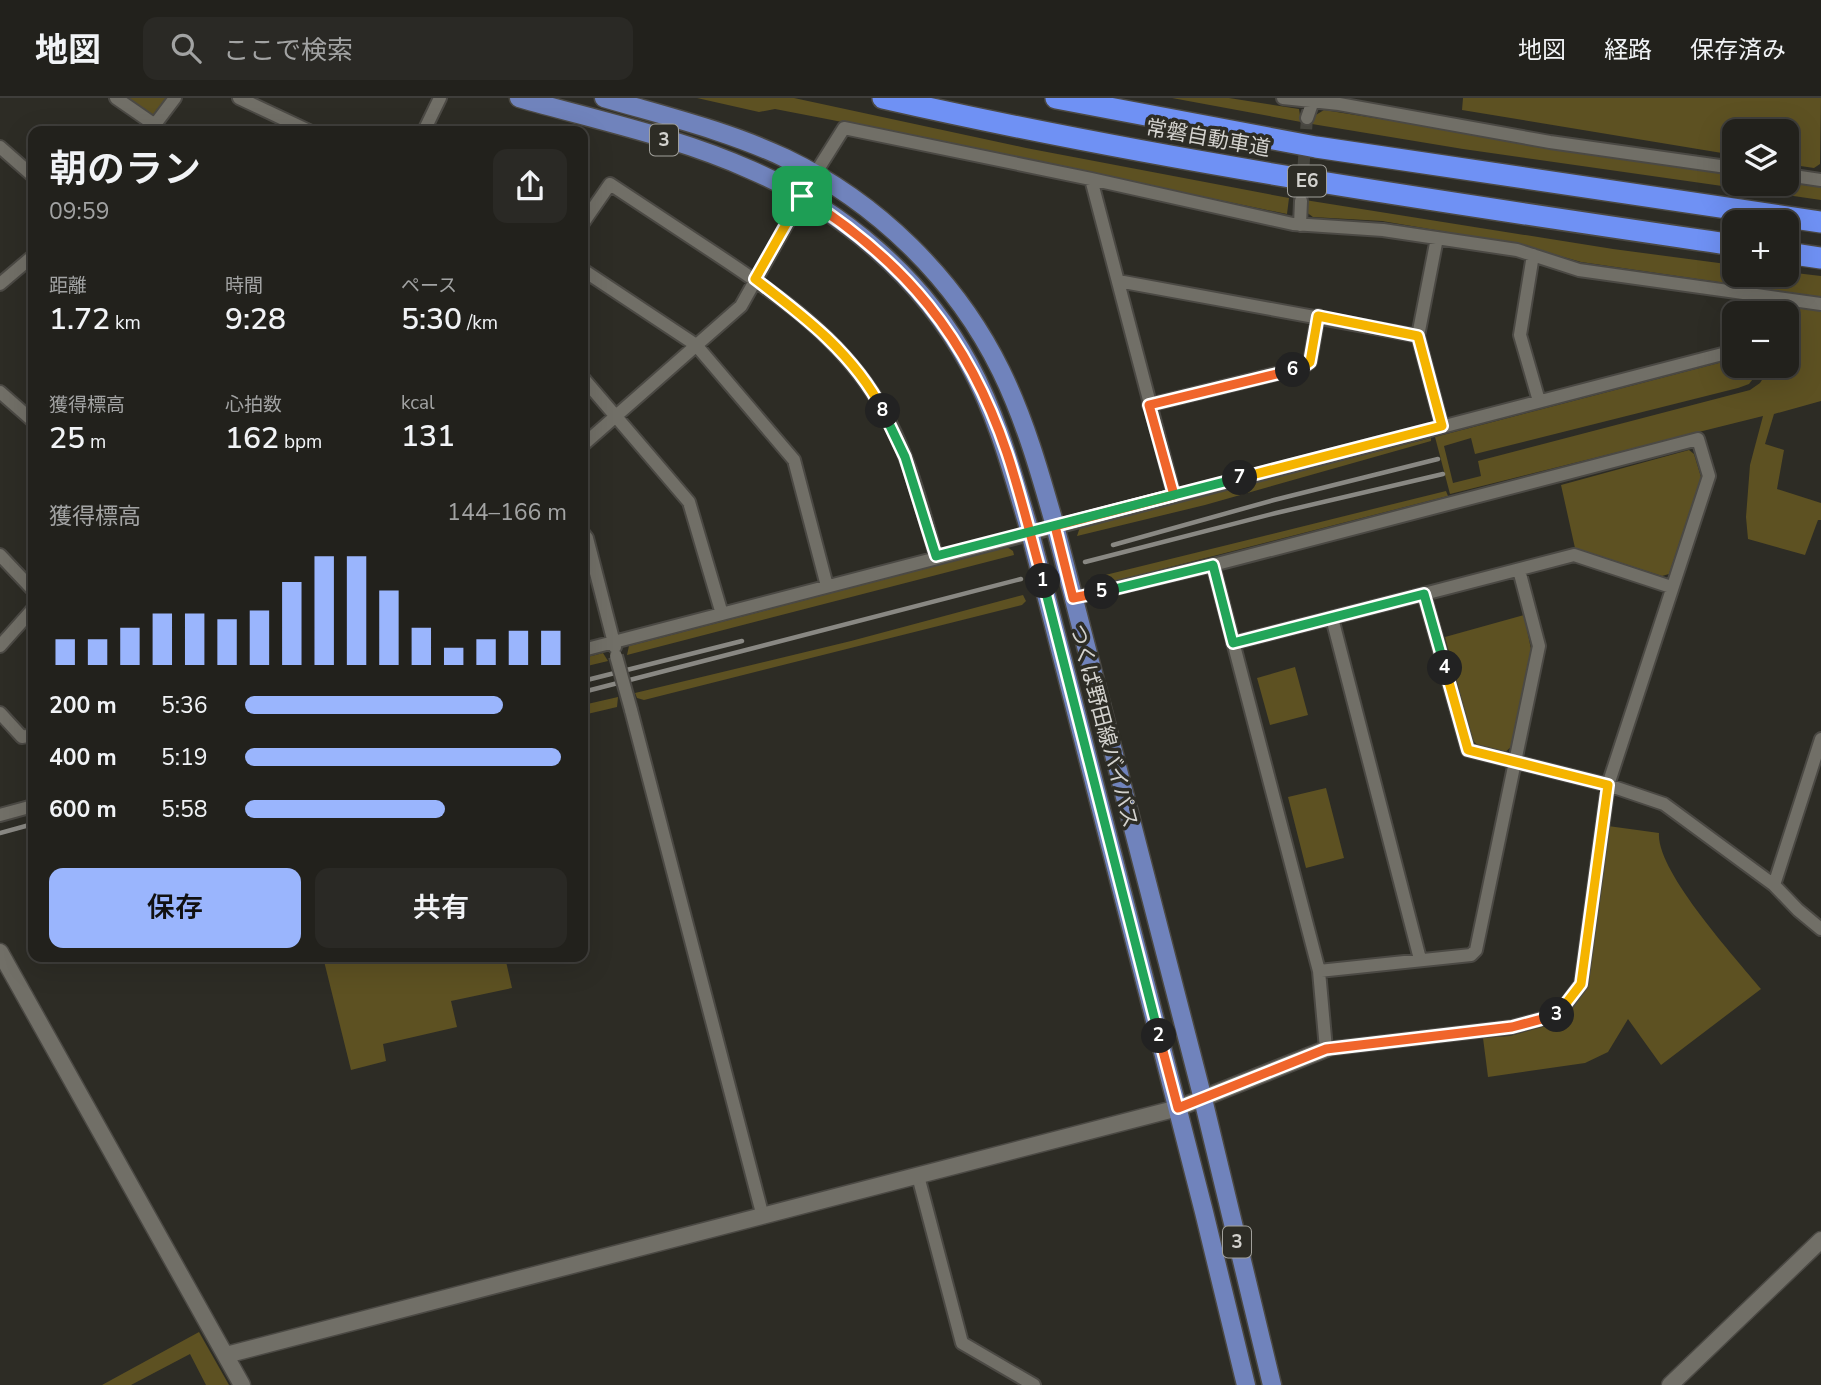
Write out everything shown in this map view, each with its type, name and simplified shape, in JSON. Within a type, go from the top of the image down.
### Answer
[{"type":"highway","name":"常磐自動車道","points":[[883,98],[1111,146],[1307,181],[1722,243]]},
{"type":"highway","name":"常磐自動車道","points":[[1056,98],[1355,153],[1821,222]]},
{"type":"highway","points":[[1799,255],[1821,258]]},
{"type":"main road","name":"つくば野田線バイパス","points":[[519,98],[687,146],[749,169],[802,196],[854,231],[890,262],[922,296],[948,330],[968,363],[990,409],[1007,454],[1030,533],[1178,1108],[1246,1385]]},
{"type":"main road","name":"つくば野田線バイパス","points":[[604,98],[720,132],[815,174],[888,225],[918,254],[950,291],[978,330],[1000,370],[1033,450],[1055,526],[1203,1099],[1272,1385]]},
{"type":"street","points":[[116,98],[151,126]]},
{"type":"street","points":[[154,126],[175,98]]},
{"type":"street","points":[[239,98],[298,126]]},
{"type":"street","points":[[426,126],[440,98]]},
{"type":"street","points":[[1283,98],[1313,99],[1550,142],[1722,166]]},
{"type":"street","points":[[1307,118],[1313,99]]},
{"type":"street","points":[[588,440],[741,306],[802,196],[844,128],[1300,225],[1383,230],[1437,238],[1533,255],[1579,270],[1821,304]]},
{"type":"street","points":[[0,147],[28,172]]},
{"type":"street","points":[[1799,177],[1821,180]]},
{"type":"street","points":[[1091,179],[1174,495]]},
{"type":"street","points":[[588,216],[610,184],[755,279],[805,316],[823,333],[843,354],[879,402],[905,457],[936,556]]},
{"type":"street","points":[[1300,201],[1300,225]]},
{"type":"street","points":[[1437,238],[1418,336],[1442,426]]},
{"type":"street","points":[[1533,255],[1520,335],[1539,401]]},
{"type":"street","points":[[0,284],[28,260]]},
{"type":"street","points":[[588,273],[696,345],[794,460],[827,586]]},
{"type":"street","points":[[1118,281],[1418,336]]},
{"type":"street","points":[[1149,405],[1303,367],[1310,362],[1318,316]]},
{"type":"street","points":[[588,649],[936,556],[1722,354]]},
{"type":"street","points":[[588,384],[689,502],[722,614]]},
{"type":"street","points":[[0,392],[28,417]]},
{"type":"street","points":[[226,1355],[1178,1108],[1326,1049],[1512,1027],[1559,1014],[1581,984],[1608,785],[1709,476],[1698,439],[1213,565],[1073,598]]},
{"type":"street","points":[[588,542],[763,1217]]},
{"type":"street","points":[[0,555],[28,585]]},
{"type":"street","points":[[1233,643],[1574,555],[1671,587]]},
{"type":"street","points":[[1213,565],[1318,971],[1326,1049]]},
{"type":"street","points":[[1318,971],[1471,955],[1476,950],[1539,646],[1519,570]]},
{"type":"street","points":[[1424,594],[1468,750],[1608,785],[1664,804],[1774,885],[1821,929]]},
{"type":"street","points":[[0,646],[28,615]]},
{"type":"street","points":[[1332,618],[1420,959]]},
{"type":"street","points":[[0,713],[22,737],[28,736]]},
{"type":"street","points":[[1774,885],[1821,739]]},
{"type":"street","points":[[0,815],[28,807]]},
{"type":"street","points":[[0,952],[242,1385]]},
{"type":"street","points":[[918,1176],[962,1343],[1034,1385]]},
{"type":"street","points":[[1670,1385],[1821,1240]]},
{"type":"shaded area","points":[[126,98],[167,98],[157,114],[150,114]]},
{"type":"shaded area","points":[[697,98],[794,98],[1026,148],[1289,198],[1287,214],[832,120],[775,109],[759,112]]},
{"type":"shaded area","points":[[1172,98],[1229,98],[1299,109],[1301,122]]},
{"type":"shaded area","points":[[1463,98],[1821,98],[1820,164],[1814,168],[1799,166],[1799,119],[1722,119],[1722,153],[1462,110]]},
{"type":"shaded area","points":[[1324,110],[1722,173],[1722,186],[1463,149],[1312,124],[1314,116]]},
{"type":"shaded area","points":[[1799,184],[1821,187],[1821,200],[1793,196],[1799,196]]},
{"type":"shaded area","points":[[1305,200],[1613,249],[1722,263],[1722,283],[1581,262],[1518,244],[1382,221],[1313,217],[1306,212]]},
{"type":"shaded area","points":[[1799,273],[1821,276],[1821,297],[1752,287],[1799,287]]},
{"type":"shaded area","points":[[1799,306],[1821,311],[1821,401],[1774,414],[1765,444],[1784,450],[1777,489],[1821,503],[1821,520],[1818,520],[1805,555],[1748,539],[1746,517],[1750,465],[1763,416],[1450,494],[1435,437],[1722,362],[1722,378],[1754,378],[1749,384],[1738,388],[1475,454],[1471,438],[1444,446],[1453,483],[1481,476],[1478,461],[1750,390],[1763,378],[1799,378]]},
{"type":"shaded area","points":[[1431,438],[1431,441],[1205,505],[1077,536],[1080,527]]},
{"type":"shaded area","points":[[1689,450],[1694,454],[1701,477],[1669,574],[1662,576],[1575,548],[1561,485]]},
{"type":"shaded area","points":[[1446,491],[1448,496],[1096,586],[1089,583],[1089,579]]},
{"type":"shaded area","points":[[1007,547],[1014,555],[627,655],[629,646]]},
{"type":"shaded area","points":[[1023,595],[1026,601],[1022,605],[644,700],[637,698],[635,693],[851,641]]},
{"type":"shaded area","points":[[1524,615],[1531,649],[1511,747],[1504,753],[1477,745],[1472,739],[1445,637]]},
{"type":"shaded area","points":[[603,653],[608,661],[588,666],[588,657]]},
{"type":"shaded area","points":[[1295,667],[1308,715],[1270,725],[1257,678]]},
{"type":"shaded area","points":[[618,697],[617,707],[588,714],[588,704]]},
{"type":"shaded area","points":[[1326,788],[1344,858],[1306,868],[1288,797]]},
{"type":"shaded area","points":[[1608,826],[1659,833],[1661,849],[1683,891],[1761,989],[1661,1065],[1628,1019],[1608,1052],[1585,1063],[1488,1077],[1483,1038],[1510,1036],[1564,1021],[1588,983]]},
{"type":"shaded area","points":[[324,962],[506,962],[512,988],[451,1001],[457,1027],[383,1044],[386,1061],[351,1070]]},
{"type":"shaded area","points":[[199,1332],[229,1385],[206,1385],[190,1354],[131,1385],[102,1385]]},
{"type":"tunnel","points":[[1301,201],[1307,118]]},
{"type":"railway","points":[[1113,545],[1274,500],[1438,459]]},
{"type":"railway","points":[[1085,562],[1443,474]]},
{"type":"railway","points":[[588,691],[1021,579]]},
{"type":"railway","points":[[588,680],[742,641]]},
{"type":"railway","points":[[0,833],[28,825]]},
{"type":"route","points":[[802,196],[755,279],[805,316],[823,333],[843,354],[879,402],[905,457],[936,556],[1030,533],[1055,526],[1183,492],[1442,426],[1418,336],[1318,316],[1310,362],[1303,367],[1149,405],[1174,495],[1055,526],[1073,598],[1213,565],[1233,643],[1424,594],[1468,750],[1608,785],[1581,984],[1559,1014],[1512,1027],[1326,1049],[1230,1090],[1178,1108],[1030,533],[1007,454],[990,409],[968,363],[948,330],[922,296],[890,262],[854,231],[802,196]]}]
